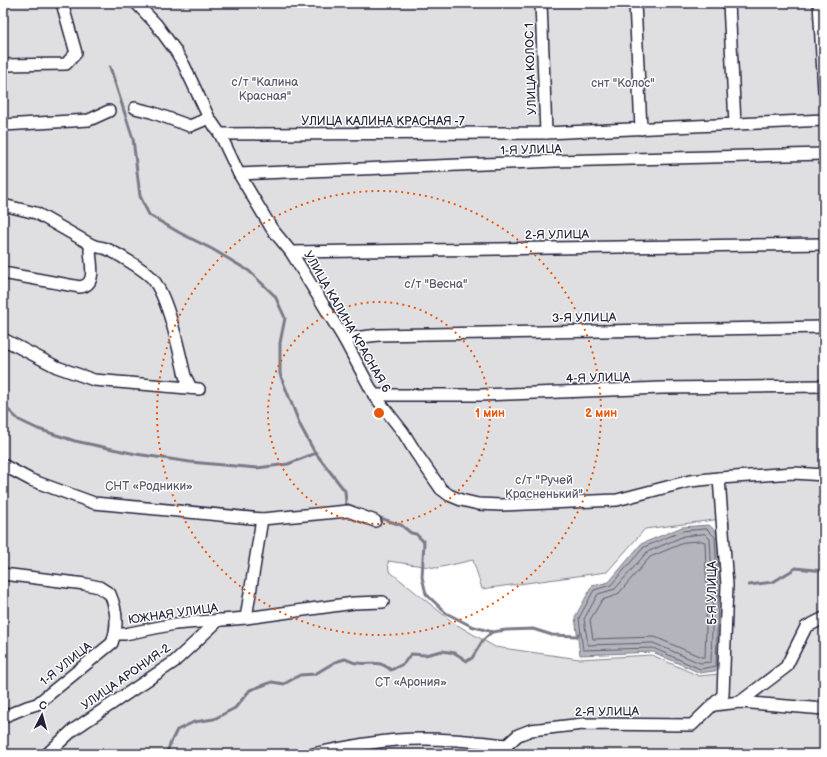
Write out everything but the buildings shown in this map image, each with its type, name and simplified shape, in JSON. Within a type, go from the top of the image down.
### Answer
[{"type":"street","points":[[3,65],[66,64],[76,53],[62,3]]},
{"type":"street","name":"УЛИЦА КАЛИНА КРАСНАЯ 6","points":[[136,3],[156,24],[175,50],[184,65],[209,118],[220,134],[239,174],[272,229],[291,252],[344,339],[374,395],[403,432],[441,489],[449,495],[461,500],[478,504],[501,505],[617,500],[690,482],[720,478],[794,473],[824,475]]},
{"type":"street","name":"УЛИЦА КОЛОС 1","points":[[541,3],[546,133]]},
{"type":"street","points":[[635,3],[641,129]]},
{"type":"street","points":[[729,3],[735,124]]},
{"type":"street","points":[[820,3],[824,91]]},
{"type":"street","points":[[135,108],[190,126],[209,118]]},
{"type":"street","points":[[3,125],[89,120],[109,111]]},
{"type":"street","name":"1-Я УЛИЦА","points":[[546,133],[824,120]]},
{"type":"street","name":"УЛИЦА КАЛИНА КРАСНАЯ -7","points":[[220,134],[546,133]]},
{"type":"street","name":"1-Я УЛИЦА","points":[[239,174],[824,154]]},
{"type":"street","points":[[3,205],[36,213],[92,245],[104,248],[150,276],[157,284],[163,297],[185,376],[195,388],[94,380],[57,367],[3,339]]},
{"type":"street","name":"2-Я УЛИЦА","points":[[291,252],[824,244]]},
{"type":"street","points":[[3,273],[86,287],[90,283],[92,277],[90,249],[92,245]]},
{"type":"street","name":"3-Я УЛИЦА","points":[[344,339],[379,335],[824,327]]},
{"type":"street","name":"4-Я УЛИЦА","points":[[374,395],[481,395],[662,388],[824,386]]},
{"type":"street","points":[[3,465],[31,480],[94,503],[262,519],[348,511],[375,521]]},
{"type":"street","name":"5-Я УЛИЦА","points":[[714,705],[723,695],[727,585],[720,478]]},
{"type":"street","points":[[246,618],[262,519]]},
{"type":"street","name":"ЮЖНАЯ УЛИЦА","points":[[3,574],[85,584],[105,590],[110,594],[117,614],[117,637],[175,624],[246,618],[354,603],[384,602]]},
{"type":"street","points":[[740,702],[786,667],[806,627],[824,618]]},
{"type":"street","name":"УЛИЦА АРОНИЯ-2","points":[[47,754],[73,730],[174,662],[219,620]]},
{"type":"street","name":"1-Я УЛИЦА","points":[[3,717],[37,704],[117,637]]},
{"type":"street","points":[[714,705],[740,702],[824,709]]},
{"type":"street","name":"2-Я УЛИЦА","points":[[505,750],[518,735],[531,730],[583,724],[692,725],[714,705]]},
{"type":"street","points":[[313,754],[358,744],[399,740],[445,739],[505,750]]},
{"type":"green space","points":[[3,3],[824,3],[824,754],[3,754]],"holes":[[[729,518],[729,673],[699,676],[652,655],[579,659],[495,647],[454,623],[389,571],[388,561],[437,568],[473,560],[482,589],[607,572],[645,529]]]},
{"type":"water","points":[[709,525],[719,534],[722,596],[721,670],[700,673],[653,652],[580,655],[575,617],[592,586],[609,582],[641,544],[682,527]]},
{"type":"waterway","points":[[110,67],[133,139],[140,196],[149,215],[249,271],[275,296],[285,318],[280,343],[280,374],[300,425],[314,451],[345,491],[346,504],[354,507]]},
{"type":"waterway","points":[[3,405],[19,420],[38,429],[75,441],[136,454],[190,462],[257,468],[288,464],[316,453]]},
{"type":"waterway","points":[[377,517],[401,525],[411,533],[416,534],[424,542],[422,577],[426,594],[446,613],[471,626],[492,632]]},
{"type":"waterway","points":[[749,585],[773,582],[796,568],[824,571]]},
{"type":"waterway","points":[[166,754],[177,730],[194,722],[214,719],[235,708],[250,690],[272,682],[284,684],[300,675],[315,674],[335,662],[345,659],[356,663],[378,663],[391,670],[403,664],[411,654],[425,655],[442,651],[455,653],[467,661],[472,658],[483,640],[492,632],[533,629],[552,635],[577,636],[579,634]]},
{"type":"park label","name":"снт \"Колос\"","points":[[623,83]]},
{"type":"park label","name":"с/т \"Калина Красная\"","points":[[265,89]]},
{"type":"park label","name":"с/т \"Весна\"","points":[[436,284]]},
{"type":"park label","name":"СНТ «Родники»","points":[[149,486]]},
{"type":"park label","name":"с/т \"Ручей Красненький\"","points":[[544,487]]},
{"type":"park label","name":"СТ «Арония»","points":[[411,682]]}]
